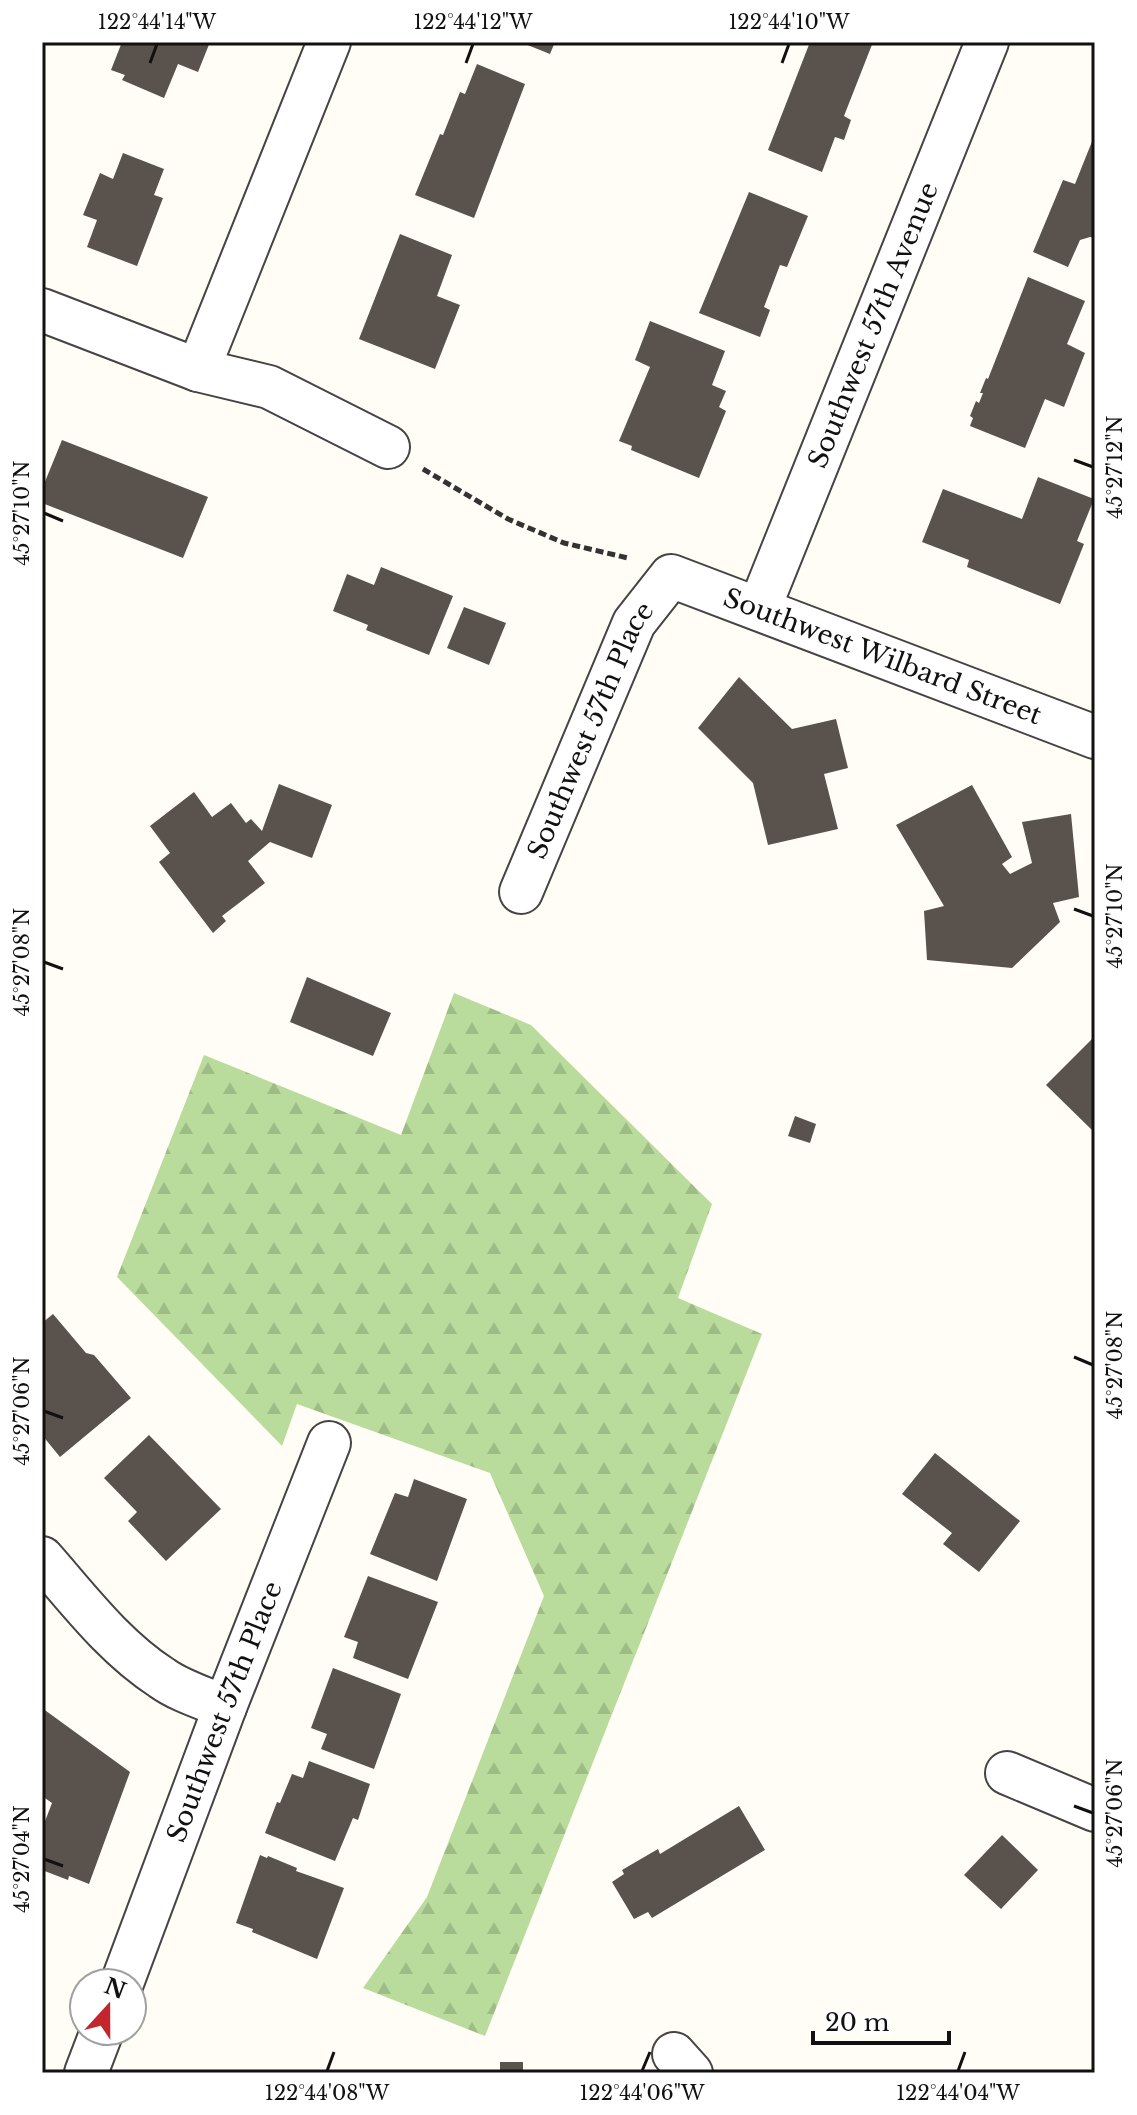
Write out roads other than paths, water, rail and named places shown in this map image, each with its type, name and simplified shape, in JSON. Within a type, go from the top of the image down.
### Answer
[{"type":"street","points":[[198,370],[329,42]]},
{"type":"street","name":"Southwest 57th Avenue","points":[[759,609],[987,42]]},
{"type":"street","points":[[42,310],[198,370],[269,387],[388,447]]},
{"type":"street","name":"Southwest Wilbard Street","points":[[671,576],[1095,737]]},
{"type":"street","name":"Southwest 57th Place","points":[[521,892],[634,623],[671,576]]},
{"type":"street","name":"Southwest 57th Place","points":[[128,1967],[225,1707],[329,1443]]},
{"type":"street","points":[[42,1558],[136,1660],[164,1680],[225,1707]]},
{"type":"street","points":[[1007,1773],[1095,1810]]},
{"type":"street","points":[[86,2073],[96,2047]]}]
